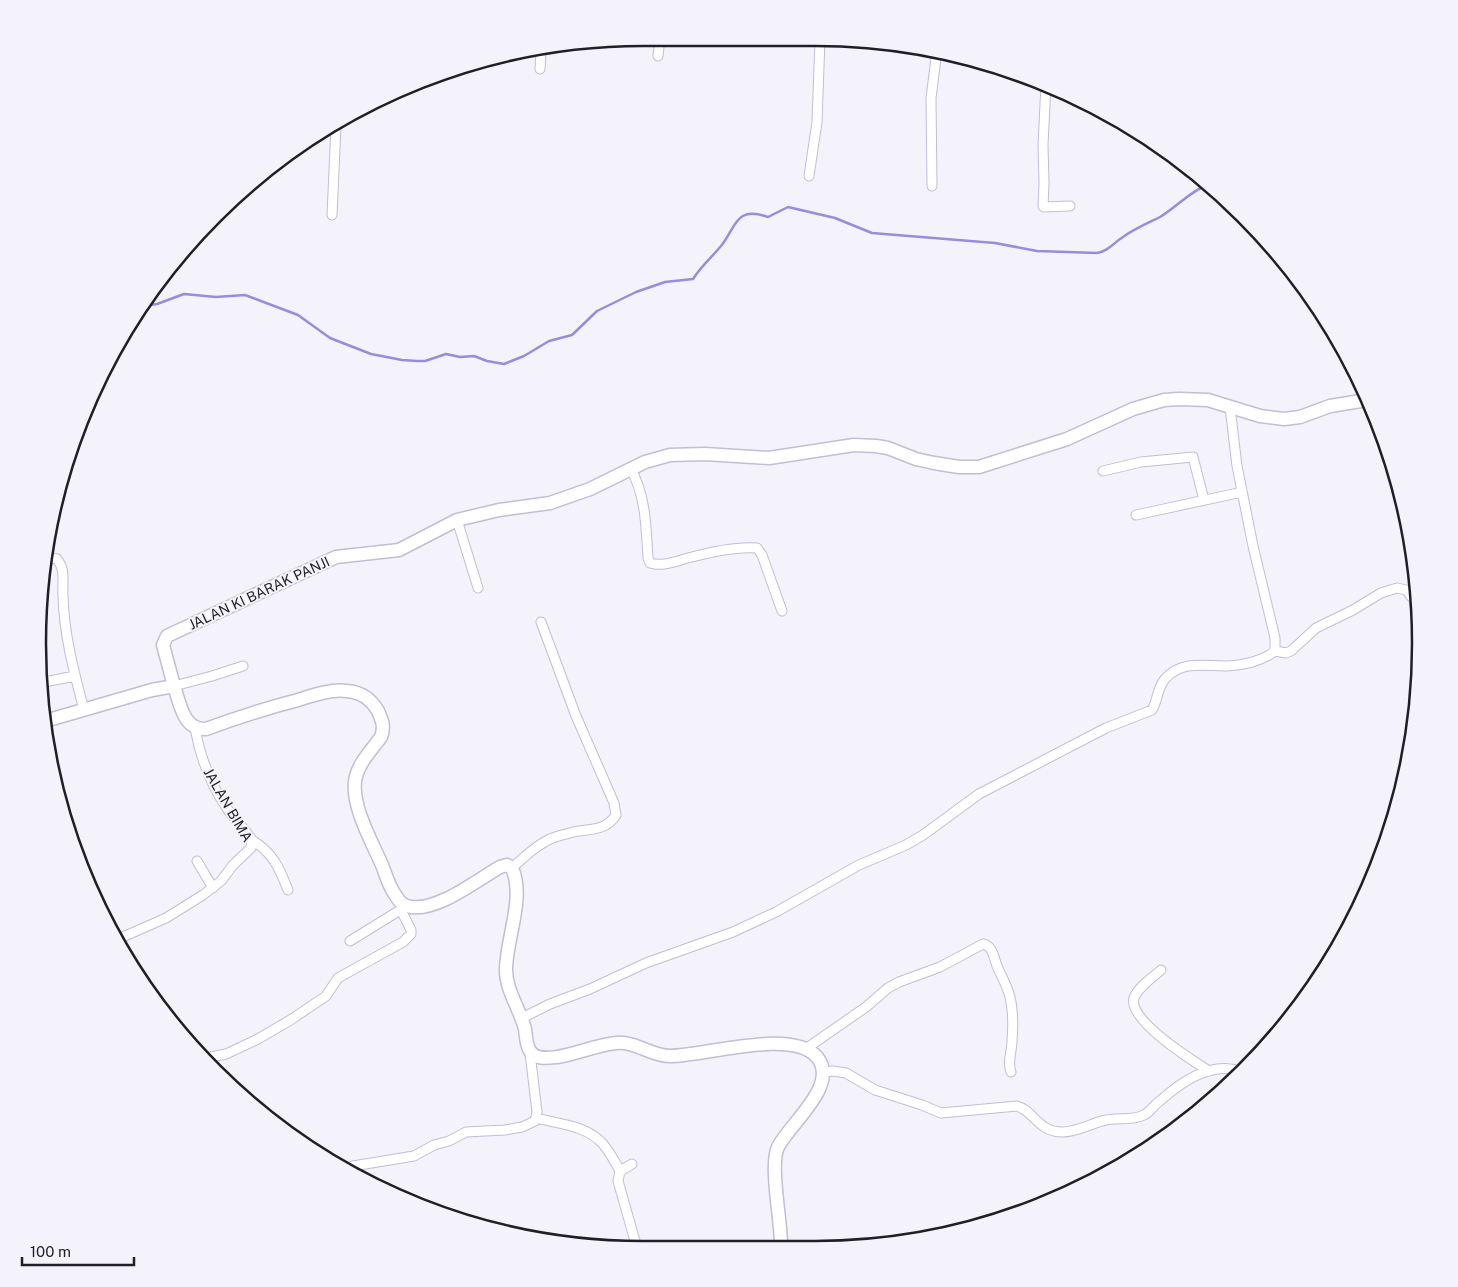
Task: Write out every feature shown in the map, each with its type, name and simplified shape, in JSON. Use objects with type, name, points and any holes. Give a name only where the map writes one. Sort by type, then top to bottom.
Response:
[{"type":"street","points":[[658,56],[659,46]]},
{"type":"street","points":[[809,176],[817,122],[820,46]]},
{"type":"street","points":[[540,69],[541,56]]},
{"type":"street","points":[[932,186],[931,98],[936,59]]},
{"type":"street","points":[[1045,93],[1042,145],[1044,173],[1043,206],[1070,206]]},
{"type":"street","points":[[332,215],[336,132]]},
{"type":"street","name":"JALAN KI BARAK PANJI","points":[[195,728],[185,719],[174,686],[163,645],[167,636],[336,557],[399,550],[457,520],[499,510],[550,503],[590,489],[651,460],[670,455],[698,454],[769,458],[854,445],[888,448],[916,459],[934,463],[959,467],[979,467],[1067,439],[1133,409],[1150,404],[1179,399],[1208,400],[1260,416],[1284,420],[1300,417],[1330,406],[1360,401]]},
{"type":"street","points":[[1230,407],[1237,466],[1253,546],[1276,638],[1275,651]]},
{"type":"street","points":[[1103,471],[1140,462],[1193,457],[1204,500]]},
{"type":"street","points":[[630,469],[640,486],[650,563],[655,565],[668,564],[712,552],[758,548],[782,611]]},
{"type":"street","points":[[1136,515],[1242,492]]},
{"type":"street","points":[[457,520],[478,588]]},
{"type":"street","points":[[52,558],[57,559],[64,571],[63,594],[66,631],[84,710]]},
{"type":"street","points":[[522,1018],[646,963],[733,932],[776,912],[859,865],[906,845],[923,835],[979,794],[1106,728],[1152,710],[1156,703],[1159,687],[1164,679],[1174,671],[1192,665],[1226,666],[1245,664],[1275,651],[1286,654],[1316,628],[1353,610],[1381,593],[1397,588],[1406,590],[1409,594]]},
{"type":"street","points":[[512,868],[529,852],[549,840],[573,832],[599,828],[611,821],[616,815],[614,803],[576,716],[542,622]]},
{"type":"street","points":[[51,719],[243,666]]},
{"type":"street","points":[[48,681],[75,676]]},
{"type":"street","points":[[195,728],[206,729],[263,709],[334,690],[353,692],[363,695],[372,701],[381,719],[383,731],[381,737],[358,768],[355,792],[364,821],[411,930],[411,934],[403,942],[338,978],[326,996],[284,1024],[226,1054],[212,1057]]},
{"type":"street","name":"JALAN BIMA","points":[[123,937],[166,918],[213,888],[251,848],[252,840],[226,808],[217,791],[200,752],[195,728]]},
{"type":"street","points":[[252,840],[272,856],[281,871],[288,890]]},
{"type":"street","points":[[197,861],[213,888]]},
{"type":"street","points":[[350,941],[403,908],[420,907],[456,895],[500,867],[507,865],[512,868],[516,882],[514,919],[507,956],[506,973],[522,1018],[530,1053],[536,1118],[535,1121],[522,1127],[466,1132],[450,1141],[434,1145],[414,1156],[354,1166]]},
{"type":"street","points":[[807,1048],[894,985],[940,967],[984,944],[989,946],[1010,995],[1013,1032],[1009,1065],[1011,1072]]},
{"type":"street","points":[[1161,970],[1136,994],[1134,1000],[1135,1008],[1160,1037],[1180,1053],[1209,1071]]},
{"type":"street","points":[[530,1053],[543,1058],[618,1043],[631,1044],[665,1056],[701,1053],[753,1044],[789,1045],[807,1048],[818,1058],[824,1072],[818,1093],[786,1135],[776,1153],[775,1169],[780,1241]]},
{"type":"street","points":[[824,1072],[846,1073],[875,1090],[941,1113],[1010,1106],[1022,1107],[1041,1125],[1062,1132],[1083,1128],[1106,1120],[1133,1118],[1144,1115],[1175,1087],[1186,1080],[1209,1071],[1233,1070]]},
{"type":"street","points":[[536,1118],[581,1129],[602,1143],[620,1171],[618,1181],[635,1241]]},
{"type":"street","points":[[620,1171],[632,1164]]},
{"type":"waterway","points":[[152,305],[184,294],[216,297],[245,295],[298,315],[330,338],[371,354],[417,361],[425,361],[446,354],[460,357],[474,356],[504,364],[524,356],[549,341],[572,335],[597,311],[636,292],[665,282],[693,279],[721,246],[738,220],[749,214],[768,217],[788,207],[835,218],[872,233],[995,243],[1037,251],[1097,253],[1105,251],[1132,231],[1160,217],[1200,188]]}]
